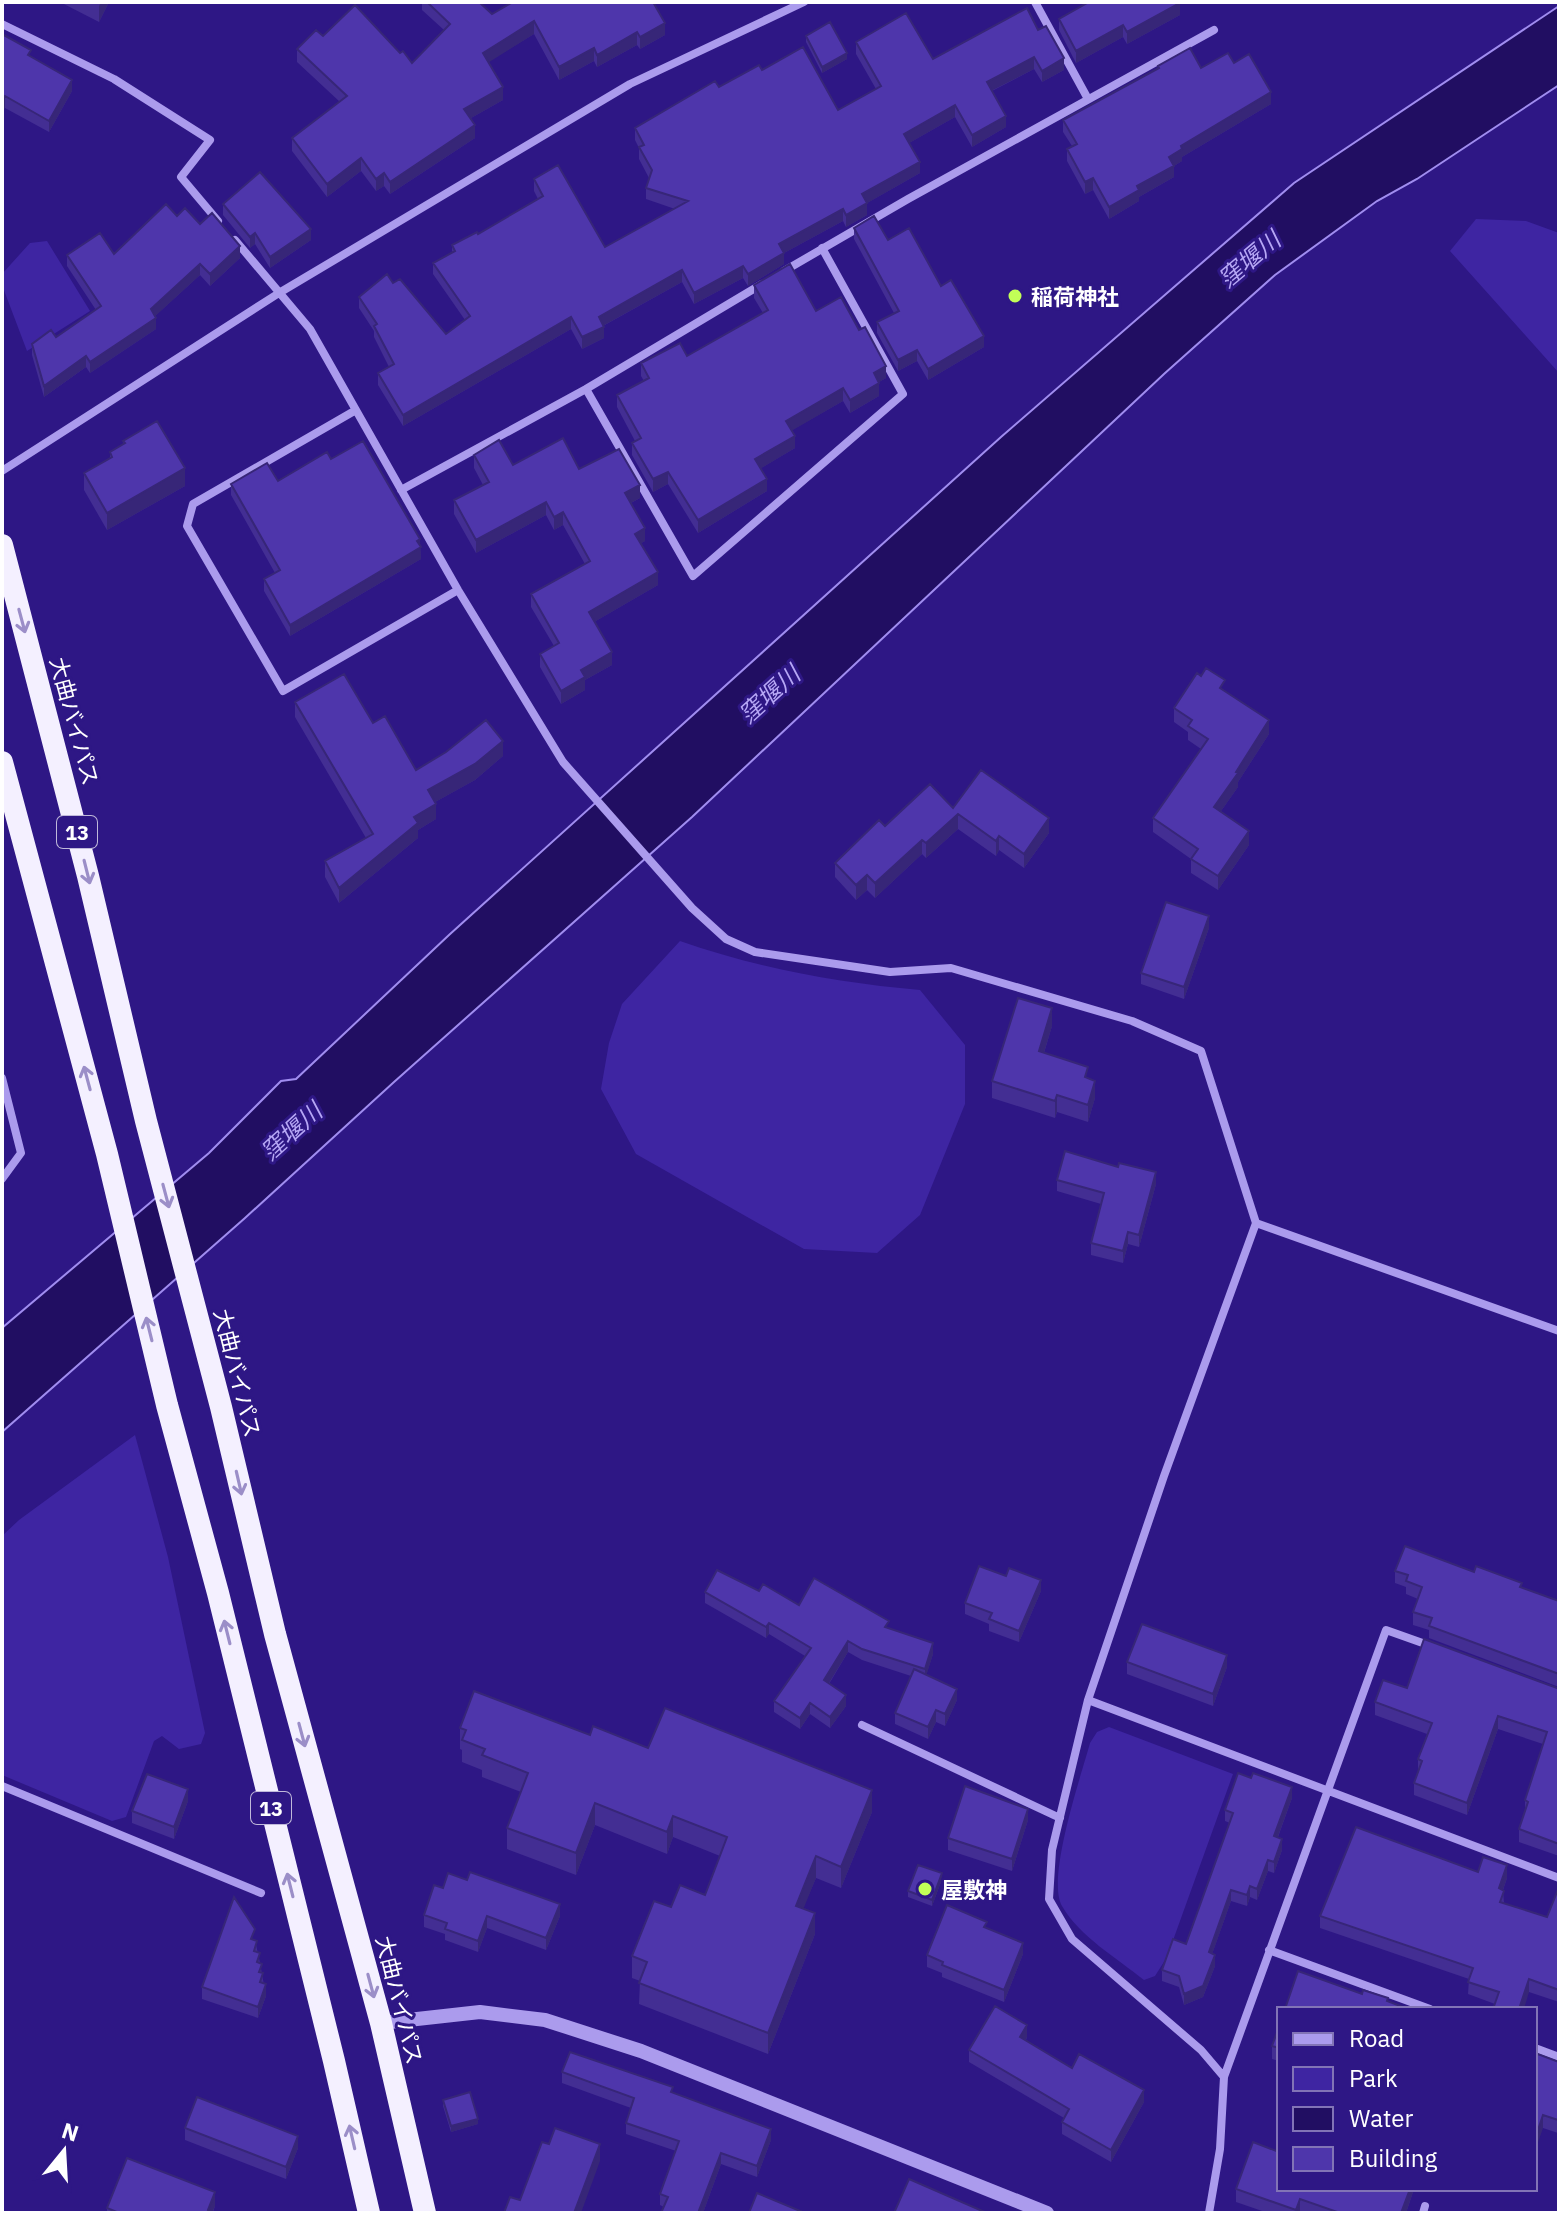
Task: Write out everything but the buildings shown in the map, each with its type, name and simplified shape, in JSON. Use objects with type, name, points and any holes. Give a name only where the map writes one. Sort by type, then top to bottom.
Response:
[{"type":"highway","name":"大曲バイパス","points":[[2,545],[85,861],[146,1121],[221,1407],[275,1634],[381,2023],[425,2213]]},
{"type":"highway","name":"13","points":[[2,762],[107,1154],[369,2213]]},
{"type":"street","points":[[2,471],[279,293],[630,84],[804,2]]},
{"type":"street","points":[[1035,2],[1088,99]]},
{"type":"street","points":[[2,24],[114,79],[210,140],[181,177],[220,223]]},
{"type":"street","points":[[401,490],[586,389],[822,248],[1214,30]]},
{"type":"street","points":[[230,235],[310,329],[458,590],[563,762],[692,908],[726,939],[755,952],[890,972],[951,968],[1132,1021],[1201,1051],[1256,1223],[1164,1476],[1088,1700],[1052,1850],[1049,1899],[1072,1939],[1201,2050],[1224,2077]]},
{"type":"street","points":[[586,389],[693,576],[903,394],[822,248]]},
{"type":"street","points":[[356,410],[193,504],[187,526],[283,691],[458,590]]},
{"type":"street","points":[[2,1078],[21,1153],[2,1179]]},
{"type":"street","points":[[1256,1223],[1559,1331]]},
{"type":"street","points":[[1209,2213],[1220,2149],[1224,2077],[1386,1630],[1444,1651]]},
{"type":"street","points":[[1088,1700],[1559,1878]]},
{"type":"street","points":[[862,1725],[1060,1818]]},
{"type":"street","points":[[2,1786],[261,1893]]},
{"type":"street","points":[[1269,1950],[1425,2007]]},
{"type":"street","points":[[381,2023],[480,2012],[545,2020],[656,2057],[1047,2213]]},
{"type":"street","points":[[1537,2049],[1559,2057]]},
{"type":"green space","points":[[1476,219],[1526,221],[1559,233],[1559,373],[1450,251]]},
{"type":"green space","points":[[47,241],[90,311],[27,351],[2,285],[2,274],[30,243]]},
{"type":"green space","points":[[680,941],[798,973],[920,990],[965,1045],[965,1104],[920,1215],[877,1253],[804,1249],[636,1154],[601,1089],[609,1043],[622,1004]]},
{"type":"green space","points":[[135,1435],[168,1557],[205,1733],[201,1744],[179,1749],[162,1736],[154,1741],[126,1817],[112,1821],[2,1775],[2,1536],[19,1520]]},
{"type":"green space","points":[[1109,1727],[1233,1774],[1167,1957],[1155,1976],[1144,1980],[1079,1928],[1062,1906],[1058,1893],[1061,1851],[1090,1743],[1097,1732]]},
{"type":"water","name":"窪堰川","points":[[1559,6],[1559,85],[1417,179],[1377,201],[1275,275],[1164,374],[692,817],[2,1432],[2,1328],[209,1153],[281,1081],[296,1079],[449,935],[1001,437],[1294,183]]},
{"type":"place","name":"稲荷神社","points":[[1015,296]]},
{"type":"place","name":"屋敷神","points":[[925,1889]]}]
